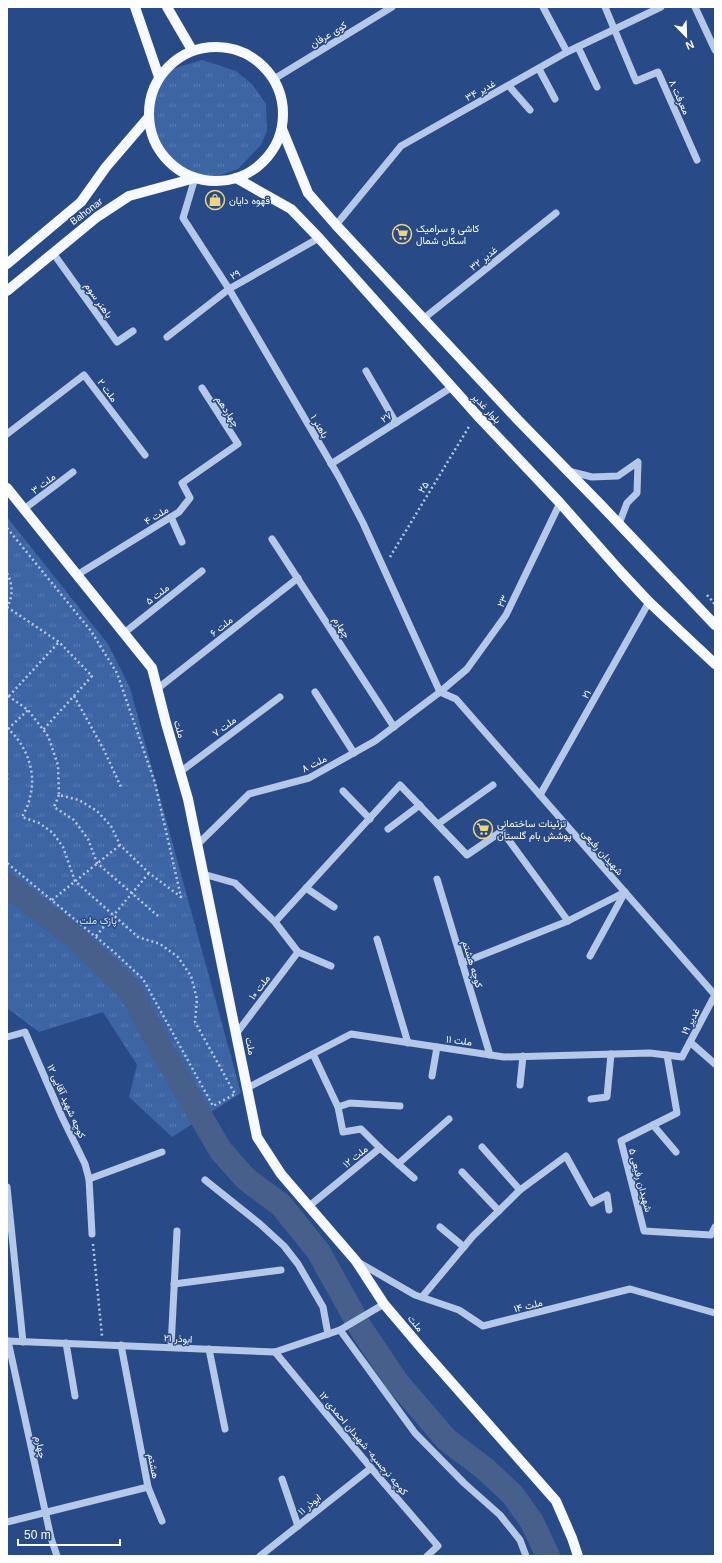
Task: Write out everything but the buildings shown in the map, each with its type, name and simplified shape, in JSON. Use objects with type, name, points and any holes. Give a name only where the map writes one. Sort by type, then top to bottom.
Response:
[{"type":"main road","points":[[135,7],[159,76]]},
{"type":"main road","points":[[168,7],[192,50]]},
{"type":"main road","points":[[210,46],[229,47],[247,53],[262,64],[274,78],[281,94],[284,111],[282,129],[276,145],[266,159],[252,171],[236,178],[215,181],[195,178],[177,169],[162,155],[152,138],[148,118],[149,104],[159,76],[173,61],[192,50],[210,46]]},
{"type":"main road","name":"Bahonar","points":[[7,264],[81,202],[106,167],[148,118]]},
{"type":"main road","name":"بلوار غدیر","points":[[282,129],[308,193],[336,226],[715,625]]},
{"type":"main road","name":"Bahonar","points":[[7,291],[96,217],[129,196],[195,178]]},
{"type":"main road","name":"بلوار غدیر","points":[[236,178],[291,209],[319,238],[476,414],[649,602],[715,664]]},
{"type":"main road","name":"ملت","points":[[7,488],[152,668],[188,800],[257,1137],[281,1174],[356,1261],[384,1304],[556,1501],[578,1556]]},
{"type":"street","name":"کوی عرفان","points":[[274,78],[392,7]]},
{"type":"street","points":[[543,7],[567,52]]},
{"type":"street","name":"معرفت ۸","points":[[605,7],[636,81],[658,72],[697,160]]},
{"type":"street","name":"۳۴ غدیر","points":[[336,226],[400,146],[567,52],[661,7]]},
{"type":"street","points":[[695,7],[715,50]]},
{"type":"street","points":[[578,47],[597,87]]},
{"type":"street","points":[[539,69],[555,99]]},
{"type":"street","points":[[509,86],[530,110]]},
{"type":"street","name":"باهنر ۱","points":[[195,178],[183,218],[229,289],[363,523],[440,692]]},
{"type":"street","name":"۳۲ غدیر","points":[[423,319],[556,213]]},
{"type":"street","name":"۲۹","points":[[167,337],[229,289],[319,238]]},
{"type":"street","name":"باهنر سوم","points":[[53,253],[117,342],[133,331]]},
{"type":"street","points":[[366,371],[396,423]]},
{"type":"street","name":"۲ ملت","points":[[7,434],[84,375],[145,456]]},
{"type":"street","name":"۲۷","points":[[330,464],[452,387]]},
{"type":"street","name":"چهاردهم","points":[[202,388],[238,444]]},
{"type":"street","name":"۴ ملت","points":[[77,575],[179,512],[190,498],[182,484],[238,444]]},
{"type":"street","points":[[567,470],[592,477],[618,476],[638,462],[637,493],[627,503],[619,524]]},
{"type":"street","name":"۳ ملت","points":[[24,509],[73,472]]},
{"type":"street","name":"۲۳","points":[[440,692],[467,668],[506,615],[560,504]]},
{"type":"street","points":[[171,517],[182,542]]},
{"type":"street","name":"چهارم","points":[[272,539],[394,727]]},
{"type":"street","name":"۵ ملت","points":[[124,633],[202,571]]},
{"type":"street","name":"۶ ملت","points":[[157,689],[298,578]]},
{"type":"street","name":"۲۱","points":[[540,795],[649,602]]},
{"type":"street","points":[[315,692],[354,753]]},
{"type":"street","name":"۸ ملت","points":[[197,845],[249,794],[309,778],[375,741],[440,692]]},
{"type":"street","name":"شهیدان رفیعی","points":[[440,692],[456,699],[715,995]]},
{"type":"street","name":"۷ ملت","points":[[180,772],[280,697]]},
{"type":"street","points":[[275,922],[400,785],[467,855],[502,831],[568,921]]},
{"type":"street","points":[[438,824],[493,786]]},
{"type":"street","points":[[343,791],[370,818]]},
{"type":"street","points":[[388,829],[420,806]]},
{"type":"street","points":[[203,874],[235,883],[275,922],[298,952],[331,966]]},
{"type":"street","name":"کوچه هشتم","points":[[437,879],[490,1054]]},
{"type":"street","points":[[306,888],[334,908]]},
{"type":"street","points":[[462,963],[568,921],[625,892]]},
{"type":"street","points":[[590,956],[625,892]]},
{"type":"street","points":[[377,939],[408,1043]]},
{"type":"street","name":"ملت ۱۰","points":[[236,1034],[298,952]]},
{"type":"street","name":"۱۹ غدیر","points":[[682,1056],[715,995]]},
{"type":"street","name":"کوچه شهید آقایی ۱۲","points":[[7,1037],[25,1032],[62,1117],[85,1164],[89,1179],[92,1234]]},
{"type":"street","name":"۱۱ ملت","points":[[247,1088],[351,1034],[504,1057],[650,1053],[682,1056]]},
{"type":"street","points":[[690,1042],[715,1064]]},
{"type":"street","points":[[432,1076],[437,1047]]},
{"type":"street","points":[[313,1054],[338,1107],[343,1132],[361,1129],[380,1148]]},
{"type":"street","points":[[591,1099],[607,1097],[611,1054]]},
{"type":"street","name":"۵ شهیدان رفیعی","points":[[667,1055],[677,1113],[621,1141],[644,1231],[711,1235],[715,1227]]},
{"type":"street","points":[[520,1086],[523,1056]]},
{"type":"street","points":[[338,1107],[350,1103],[400,1106]]},
{"type":"street","points":[[398,1164],[449,1119]]},
{"type":"street","points":[[653,1125],[676,1152]]},
{"type":"street","points":[[482,1147],[520,1190]]},
{"type":"street","name":"۱۲ ملت","points":[[308,1207],[380,1148],[414,1178]]},
{"type":"street","points":[[89,1179],[162,1152]]},
{"type":"street","points":[[422,1297],[464,1247],[520,1190],[566,1156],[592,1203],[607,1194],[609,1210]]},
{"type":"street","points":[[462,1172],[499,1211]]},
{"type":"street","points":[[205,1180],[260,1224],[284,1246],[298,1264],[324,1307],[328,1334]]},
{"type":"street","points":[[7,1187],[23,1342]]},
{"type":"street","points":[[440,1227],[464,1247]]},
{"type":"street","points":[[171,1347],[177,1231]]},
{"type":"street","name":"۱۴ ملت","points":[[356,1261],[415,1295],[459,1310],[483,1326],[630,1289],[715,1313]]},
{"type":"street","points":[[174,1284],[281,1270]]},
{"type":"street","name":"۲۱ ابوذر","points":[[8,1341],[275,1352],[342,1329],[384,1304]]},
{"type":"street","points":[[342,1329],[415,1432],[464,1483],[500,1515],[520,1540],[526,1556]]},
{"type":"street","name":"چهارم","points":[[8,1341],[50,1538],[57,1556]]},
{"type":"street","points":[[66,1344],[75,1396]]},
{"type":"street","name":"هشتم","points":[[7,1522],[148,1487],[121,1346]]},
{"type":"street","points":[[209,1349],[225,1429]]},
{"type":"street","name":"کوچه نرجسیه- شهیدان احمدی ۱۲","points":[[275,1352],[438,1546],[427,1556]]},
{"type":"street","name":"ابوذر ۱۱","points":[[260,1556],[371,1468]]},
{"type":"street","points":[[282,1479],[298,1526]]},
{"type":"street","points":[[148,1487],[162,1521]]},
{"type":"path","name":"۲۵","points":[[383,568],[476,414]]},
{"type":"path","points":[[7,528],[91,631],[117,673],[155,783],[181,897],[149,873],[120,845],[111,826],[97,810],[79,800],[59,795]]},
{"type":"path","points":[[7,573],[12,590],[11,600],[7,608],[59,642],[92,676],[43,730]]},
{"type":"path","points":[[707,595],[714,603],[709,609]]},
{"type":"path","points":[[59,642],[8,696],[28,710],[48,736],[58,765],[59,795],[54,807],[74,820],[88,839],[97,863],[158,916]]},
{"type":"path","points":[[74,696],[104,748],[122,789]]},
{"type":"path","points":[[7,863],[96,936],[143,979],[213,1106],[235,1094],[195,1022],[197,998],[192,976],[178,957],[160,944],[138,937],[75,881],[63,847],[53,833],[38,823],[22,817],[30,797],[32,775],[27,754],[16,735],[7,729],[28,710]]},
{"type":"path","points":[[7,773],[7,782]]},
{"type":"path","points":[[52,900],[120,845]]},
{"type":"path","points":[[96,936],[149,873]]},
{"type":"path","points":[[92,1234],[103,1345]]},
{"type":"green space","points":[[202,60],[236,71],[252,84],[266,104],[267,131],[261,145],[238,169],[212,178],[191,176],[168,161],[150,128],[153,89],[165,71]]},
{"type":"green space","name":"پارک ملت","points":[[7,517],[108,644],[130,688],[241,1093],[172,1137],[129,1097],[137,1065],[103,1012],[39,1032],[7,1008]]},
{"type":"waterway","points":[[7,885],[75,937],[130,990],[160,1047],[221,1151],[246,1179],[281,1205],[318,1251],[362,1330],[397,1382],[447,1440],[484,1468],[513,1495],[532,1522],[548,1556]]},
{"type":"place","name":"قهوه دایان","points":[[215,200]]},
{"type":"place","name":"کاشی و سرامیک اسکان شمال","points":[[402,234]]},
{"type":"place","name":"تزئینات ساختمانی پوشش بام گلستان","points":[[483,829]]}]
